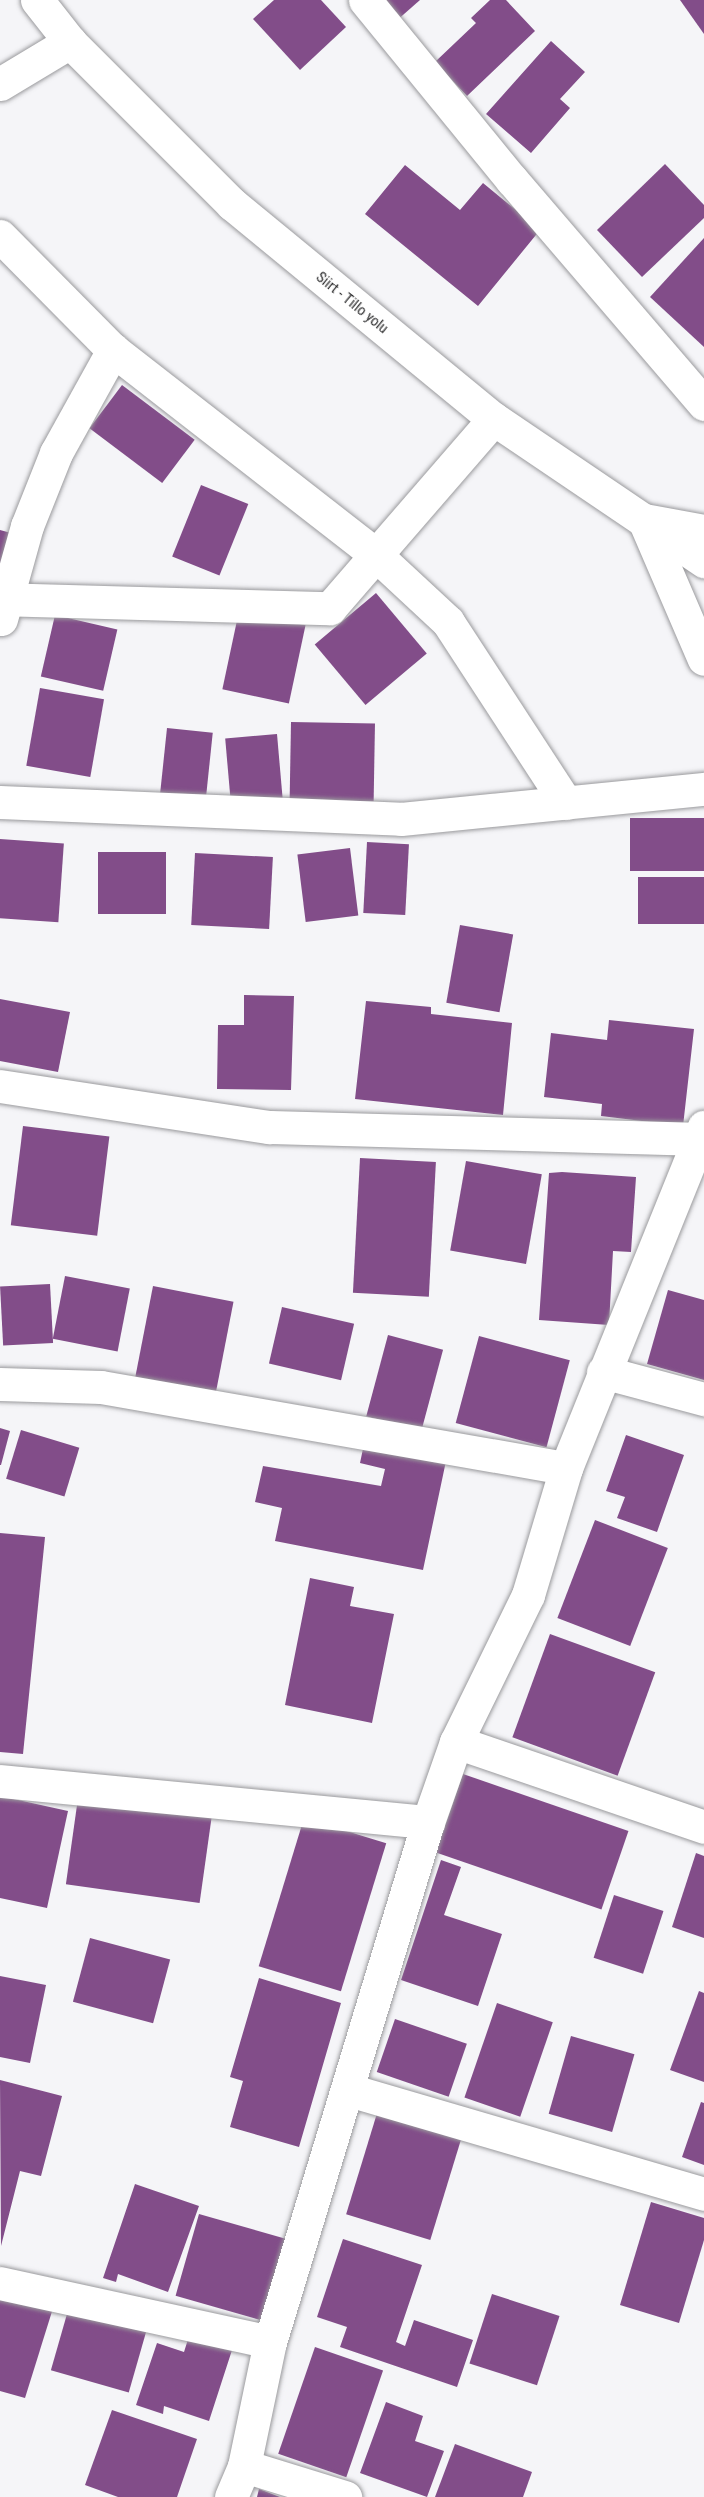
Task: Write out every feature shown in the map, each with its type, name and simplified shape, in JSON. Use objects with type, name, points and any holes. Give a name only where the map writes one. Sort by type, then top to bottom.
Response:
[{"type":"street","name":"Siirt - Tillo yolu","points":[[37,0],[70,42],[232,204],[494,419],[704,561]]},
{"type":"street","points":[[365,0],[512,180],[704,404]]},
{"type":"street","points":[[0,84],[70,42]]},
{"type":"street","points":[[0,236],[112,350],[376,555],[448,622],[566,803]]},
{"type":"street","points":[[112,350],[56,453],[27,526],[2,606],[330,608],[494,419]]},
{"type":"street","points":[[644,520],[704,531]]},
{"type":"street","points":[[644,520],[704,659]]},
{"type":"street","points":[[0,802],[401,819],[704,789]]},
{"type":"street","points":[[0,1086],[269,1127],[703,1135],[603,1372],[566,1468],[528,1595],[456,1742],[428,1822],[349,2090],[270,2342],[244,2466],[231,2497]]},
{"type":"street","points":[[603,1372],[704,1399]]},
{"type":"street","points":[[0,1384],[101,1387],[566,1468]]},
{"type":"street","points":[[456,1742],[704,1827]]},
{"type":"street","points":[[0,1781],[428,1822]]},
{"type":"street","points":[[349,2090],[704,2194]]},
{"type":"street","points":[[0,2283],[270,2342]]},
{"type":"street","points":[[244,2466],[345,2497]]},
{"type":"building","points":[[274,0],[321,0],[346,27],[300,70],[253,19]]},
{"type":"building","points":[[375,0],[420,0],[395,22]]},
{"type":"building","points":[[490,0],[506,0],[535,31],[467,96],[435,62],[476,23],[471,18]]},
{"type":"building","points":[[680,0],[704,0],[704,34]]},
{"type":"building","points":[[551,41],[585,72],[560,99],[570,108],[531,153],[486,114]]},
{"type":"building","points":[[665,164],[704,205],[704,218],[642,277],[597,230]]},
{"type":"building","points":[[405,165],[460,210],[483,183],[540,230],[478,306],[365,214]]},
{"type":"building","points":[[704,238],[704,347],[650,297]]},
{"type":"building","points":[[122,385],[195,440],[162,483],[90,428]]},
{"type":"building","points":[[201,485],[248,504],[219,575],[172,556]]},
{"type":"building","points":[[0,530],[11,533],[0,568]]},
{"type":"building","points":[[376,593],[427,654],[365,705],[315,644]]},
{"type":"building","points":[[239,611],[306,625],[289,703],[222,689]]},
{"type":"building","points":[[55,615],[117,629],[103,691],[41,676]]},
{"type":"building","points":[[40,688],[104,699],[90,777],[26,766]]},
{"type":"building","points":[[291,722],[375,723],[374,801],[290,800]]},
{"type":"building","points":[[167,728],[213,733],[205,802],[160,798]]},
{"type":"building","points":[[277,734],[283,801],[231,805],[225,739]]},
{"type":"building","points":[[630,818],[704,818],[704,871],[630,871]]},
{"type":"building","points":[[0,839],[64,843],[58,922],[0,918]]},
{"type":"building","points":[[367,842],[409,844],[405,915],[363,913]]},
{"type":"building","points":[[350,848],[358,915],[306,922],[297,854]]},
{"type":"building","points":[[98,852],[166,852],[166,914],[98,914]]},
{"type":"building","points":[[195,853],[273,857],[269,929],[191,925]]},
{"type":"building","points":[[638,877],[704,877],[704,924],[638,924]]},
{"type":"building","points":[[460,925],[513,934],[499,1012],[446,1003]]},
{"type":"building","points":[[244,995],[294,996],[291,1090],[217,1089],[218,1025],[244,1025]]},
{"type":"building","points":[[0,999],[70,1012],[58,1072],[0,1061]]},
{"type":"building","points":[[366,1001],[431,1007],[431,1014],[512,1023],[503,1115],[355,1099]]},
{"type":"building","points":[[609,1020],[694,1029],[683,1126],[601,1116],[602,1104],[544,1097],[551,1033],[607,1040]]},
{"type":"building","points":[[23,1126],[109,1137],[97,1236],[11,1225]]},
{"type":"building","points":[[360,1158],[436,1162],[429,1297],[353,1293]]},
{"type":"building","points":[[466,1161],[542,1174],[526,1264],[450,1251]]},
{"type":"building","points":[[549,1173],[636,1177],[631,1252],[613,1251],[609,1325],[539,1320]]},
{"type":"building","points":[[65,1276],[130,1289],[118,1351],[53,1339]]},
{"type":"building","points":[[50,1284],[53,1343],[3,1346],[0,1287]]},
{"type":"building","points":[[153,1286],[233,1302],[215,1395],[135,1379]]},
{"type":"building","points":[[668,1290],[704,1300],[704,1380],[647,1364]]},
{"type":"building","points":[[282,1307],[354,1324],[341,1380],[269,1364]]},
{"type":"building","points":[[388,1335],[443,1350],[421,1431],[366,1416]]},
{"type":"building","points":[[479,1336],[570,1360],[547,1447],[456,1423]]},
{"type":"building","points":[[0,1428],[10,1431],[1,1465],[0,1465]]},
{"type":"building","points":[[21,1430],[79,1448],[64,1497],[6,1479]]},
{"type":"building","points":[[626,1435],[684,1455],[657,1532],[617,1518],[625,1497],[606,1491]]},
{"type":"building","points":[[364,1444],[446,1461],[423,1570],[275,1541],[282,1508],[255,1502],[263,1466],[381,1486],[385,1469],[360,1463]]},
{"type":"building","points":[[595,1520],[668,1548],[630,1646],[557,1618]]},
{"type":"building","points":[[0,1533],[45,1537],[23,1754],[0,1752]]},
{"type":"building","points":[[310,1578],[354,1587],[350,1606],[394,1614],[372,1723],[285,1705]]},
{"type":"building","points":[[550,1634],[655,1672],[618,1776],[512,1737]]},
{"type":"building","points":[[463,1774],[628,1831],[601,1909],[436,1852]]},
{"type":"building","points":[[0,1796],[68,1811],[47,1908],[0,1898]]},
{"type":"building","points":[[78,1798],[212,1817],[200,1903],[66,1884]]},
{"type":"building","points":[[304,1818],[386,1843],[341,1991],[259,1966]]},
{"type":"building","points":[[696,1853],[704,1856],[704,1938],[672,1927]]},
{"type":"building","points":[[441,1860],[461,1867],[444,1915],[502,1934],[478,2006],[401,1980]]},
{"type":"building","points":[[614,1895],[663,1911],[643,1974],[594,1958]]},
{"type":"building","points":[[90,1938],[170,1959],[153,2023],[73,2002]]},
{"type":"building","points":[[0,1976],[46,1985],[30,2063],[0,2057]]},
{"type":"building","points":[[259,1978],[341,2003],[299,2147],[230,2127],[243,2081],[230,2077]]},
{"type":"building","points":[[699,1991],[704,1993],[704,2082],[670,2070]]},
{"type":"building","points":[[497,2003],[553,2022],[520,2117],[464,2098]]},
{"type":"building","points":[[395,2019],[467,2044],[449,2097],[377,2072]]},
{"type":"building","points":[[571,2036],[634,2054],[612,2132],[549,2114]]},
{"type":"building","points":[[0,2080],[62,2096],[41,2176],[20,2171],[1,2246]]},
{"type":"building","points":[[701,2102],[704,2103],[704,2165],[682,2157]]},
{"type":"building","points":[[378,2110],[462,2136],[430,2240],[346,2214]]},
{"type":"building","points":[[135,2184],[199,2206],[168,2292],[118,2274],[116,2282],[103,2278]]},
{"type":"building","points":[[651,2202],[704,2218],[704,2240],[679,2323],[620,2305]]},
{"type":"building","points":[[199,2214],[286,2239],[262,2321],[176,2296]]},
{"type":"building","points":[[343,2239],[422,2265],[396,2342],[405,2346],[414,2320],[473,2340],[457,2387],[340,2347],[347,2327],[317,2317]]},
{"type":"building","points":[[0,2288],[54,2305],[25,2398],[0,2391]]},
{"type":"building","points":[[492,2294],[560,2316],[537,2385],[469,2363]]},
{"type":"building","points":[[71,2300],[149,2322],[129,2392],[51,2370]]},
{"type":"building","points":[[190,2333],[233,2347],[209,2421],[164,2406],[163,2414],[136,2405],[157,2343],[184,2352]]},
{"type":"building","points":[[315,2347],[383,2370],[346,2477],[278,2454]]},
{"type":"building","points":[[386,2402],[423,2416],[415,2441],[444,2451],[427,2497],[360,2473]]},
{"type":"building","points":[[112,2410],[197,2439],[177,2497],[118,2497],[85,2485]]},
{"type":"building","points":[[455,2444],[532,2472],[523,2497],[435,2497]]},
{"type":"building","points":[[259,2489],[280,2497],[257,2497]]}]
